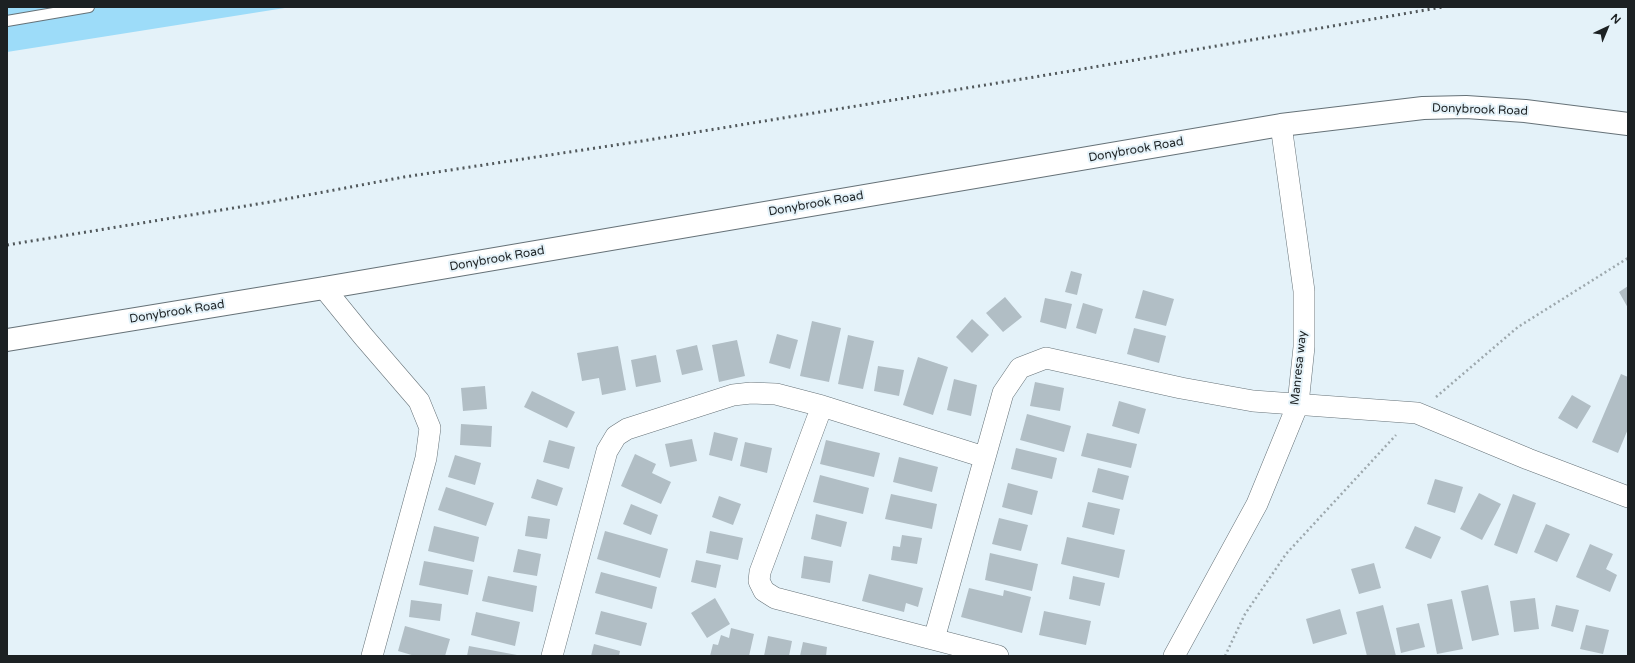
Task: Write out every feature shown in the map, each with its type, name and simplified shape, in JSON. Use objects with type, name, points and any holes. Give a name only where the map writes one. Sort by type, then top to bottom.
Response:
[{"type":"street","name":"Donybrook Road","points":[[7,340],[324,288],[1281,125],[1409,109],[1466,107],[1628,124]]},
{"type":"street","name":"Manresa way","points":[[1174,656],[1257,504],[1298,404],[1304,347],[1304,291],[1281,125]]},
{"type":"street","points":[[324,288],[419,401],[430,428],[426,458],[372,656]]},
{"type":"street","points":[[934,639],[1003,393],[1020,368],[1046,358],[1181,388],[1253,401],[1417,413],[1528,459],[1628,497]]},
{"type":"street","points":[[552,656],[607,451],[616,436],[627,428],[733,395],[751,393],[776,394],[822,406],[984,457]]},
{"type":"street","points":[[822,406],[760,572],[759,581],[764,591],[775,598],[998,656]]},
{"type":"lane","points":[[7,21],[89,7]]},
{"type":"path","points":[[1225,656],[1245,614],[1286,554],[1417,413],[1518,328],[1628,258]]},
{"type":"shaded area","points":[[7,7],[291,7],[7,52]]},
{"type":"building","points":[[1071,271],[1082,274],[1077,295],[1065,292]]},
{"type":"building","points":[[1628,286],[1628,308],[1619,292]]},
{"type":"building","points":[[1143,290],[1174,299],[1166,326],[1135,318]]},
{"type":"building","points":[[1005,297],[1022,317],[1003,332],[986,313]]},
{"type":"building","points":[[1045,298],[1072,304],[1066,329],[1040,322]]},
{"type":"building","points":[[1083,303],[1103,309],[1096,334],[1076,328]]},
{"type":"building","points":[[972,319],[989,335],[972,353],[956,337]]},
{"type":"building","points":[[812,321],[841,328],[829,382],[800,376]]},
{"type":"building","points":[[1134,328],[1166,336],[1159,363],[1127,354]]},
{"type":"building","points":[[777,334],[798,340],[790,369],[769,363]]},
{"type":"building","points":[[848,335],[874,341],[863,389],[838,384]]},
{"type":"building","points":[[737,340],[745,376],[719,382],[712,345]]},
{"type":"building","points":[[697,345],[703,370],[682,375],[676,350]]},
{"type":"building","points":[[618,346],[626,390],[602,395],[599,378],[582,381],[577,353]]},
{"type":"building","points":[[656,355],[661,382],[636,387],[631,360]]},
{"type":"building","points":[[918,357],[948,367],[933,415],[903,405]]},
{"type":"building","points":[[878,366],[904,370],[899,396],[874,391]]},
{"type":"building","points":[[1621,374],[1628,377],[1628,429],[1618,453],[1592,442]]},
{"type":"building","points":[[954,379],[977,385],[971,416],[947,410]]},
{"type":"building","points":[[1035,382],[1064,388],[1060,411],[1030,406]]},
{"type":"building","points":[[485,386],[487,409],[463,411],[461,388]]},
{"type":"building","points":[[532,391],[575,412],[567,428],[524,407]]},
{"type":"building","points":[[1572,395],[1591,406],[1577,429],[1558,418]]},
{"type":"building","points":[[1119,401],[1146,409],[1139,434],[1112,426]]},
{"type":"building","points":[[1027,414],[1071,426],[1064,452],[1020,440]]},
{"type":"building","points":[[461,424],[492,426],[491,447],[460,445]]},
{"type":"building","points":[[714,432],[738,438],[732,461],[709,455]]},
{"type":"building","points":[[1087,433],[1137,444],[1131,468],[1081,456]]},
{"type":"building","points":[[692,439],[697,461],[670,467],[665,444]]},
{"type":"building","points":[[549,440],[575,447],[569,469],[543,462]]},
{"type":"building","points":[[826,440],[880,453],[874,477],[820,464]]},
{"type":"building","points":[[745,442],[772,448],[767,473],[740,466]]},
{"type":"building","points":[[1016,448],[1057,458],[1052,479],[1011,469]]},
{"type":"building","points":[[635,454],[656,464],[652,473],[671,482],[661,504],[621,486]]},
{"type":"building","points":[[455,455],[481,463],[475,485],[448,477]]},
{"type":"building","points":[[899,457],[938,467],[932,492],[893,482]]},
{"type":"building","points":[[1098,468],[1129,476],[1123,500],[1092,492]]},
{"type":"building","points":[[820,475],[869,488],[863,514],[813,502]]},
{"type":"building","points":[[537,479],[563,488],[557,506],[531,498]]},
{"type":"building","points":[[1435,479],[1463,487],[1455,513],[1427,504]]},
{"type":"building","points":[[1008,483],[1038,491],[1032,515],[1002,507]]},
{"type":"building","points":[[446,487],[494,503],[486,526],[438,510]]},
{"type":"building","points":[[1479,493],[1501,504],[1482,540],[1460,529]]},
{"type":"building","points":[[891,494],[937,504],[932,529],[885,519]]},
{"type":"building","points":[[1513,494],[1536,503],[1517,554],[1494,545]]},
{"type":"building","points":[[719,496],[741,504],[733,525],[712,517]]},
{"type":"building","points":[[1088,502],[1120,509],[1114,535],[1082,527]]},
{"type":"building","points":[[631,504],[658,515],[651,535],[623,524]]},
{"type":"building","points":[[816,514],[847,522],[841,547],[811,539]]},
{"type":"building","points":[[528,516],[550,519],[547,539],[525,536]]},
{"type":"building","points":[[999,518],[1028,525],[1021,551],[992,544]]},
{"type":"building","points":[[1546,524],[1570,534],[1557,562],[1534,552]]},
{"type":"building","points":[[434,526],[479,537],[474,562],[428,551]]},
{"type":"building","points":[[1415,526],[1441,537],[1431,559],[1405,548]]},
{"type":"building","points":[[605,531],[668,549],[660,578],[597,559]]},
{"type":"building","points":[[710,531],[743,538],[738,560],[706,553]]},
{"type":"building","points":[[902,535],[922,538],[917,564],[891,560],[893,546],[900,547]]},
{"type":"building","points":[[1067,537],[1125,550],[1119,578],[1061,564]]},
{"type":"building","points":[[1590,544],[1613,554],[1606,569],[1617,575],[1610,592],[1576,577]]},
{"type":"building","points":[[518,549],[541,554],[537,576],[513,572]]},
{"type":"building","points":[[990,553],[1038,564],[1032,591],[985,580]]},
{"type":"building","points":[[804,556],[833,561],[830,583],[801,578]]},
{"type":"building","points":[[696,560],[721,565],[716,588],[691,582]]},
{"type":"building","points":[[424,561],[473,570],[468,595],[419,585]]},
{"type":"building","points":[[1374,563],[1381,588],[1359,594],[1351,569]]},
{"type":"building","points":[[601,572],[657,587],[652,609],[595,593]]},
{"type":"building","points":[[869,574],[923,588],[918,607],[906,603],[904,612],[862,601]]},
{"type":"building","points":[[488,576],[537,586],[533,612],[482,601]]},
{"type":"building","points":[[1073,576],[1105,583],[1100,606],[1069,599]]},
{"type":"building","points":[[1488,585],[1499,635],[1472,641],[1461,591]]},
{"type":"building","points":[[969,588],[1003,596],[1004,590],[1031,597],[1022,633],[961,617]]},
{"type":"building","points":[[715,598],[730,624],[707,638],[691,613]]},
{"type":"building","points":[[1535,598],[1539,629],[1514,632],[1510,601]]},
{"type":"building","points":[[1452,599],[1463,649],[1437,654],[1427,604]]},
{"type":"building","points":[[411,600],[442,604],[440,621],[409,617]]},
{"type":"building","points":[[1383,605],[1396,656],[1367,656],[1356,612]]},
{"type":"building","points":[[1556,605],[1579,610],[1573,632],[1551,626]]},
{"type":"building","points":[[1340,609],[1347,634],[1313,644],[1306,619]]},
{"type":"building","points":[[601,611],[647,623],[641,646],[595,634]]},
{"type":"building","points":[[1044,611],[1091,621],[1086,645],[1039,635]]},
{"type":"building","points":[[476,612],[520,622],[515,646],[471,635]]},
{"type":"building","points":[[1419,623],[1425,647],[1401,653],[1396,628]]},
{"type":"building","points":[[1586,625],[1609,630],[1603,654],[1580,649]]},
{"type":"building","points":[[405,626],[450,639],[445,656],[415,656],[398,651]]},
{"type":"building","points":[[731,628],[754,634],[749,656],[710,656],[713,644],[718,645],[721,635],[729,638]]},
{"type":"building","points":[[768,636],[792,641],[789,656],[764,656]]},
{"type":"building","points":[[803,642],[827,647],[826,656],[800,656]]},
{"type":"building","points":[[594,644],[620,651],[619,656],[591,656]]},
{"type":"building","points":[[469,646],[517,655],[517,656],[467,656]]},
{"type":"railway","points":[[7,245],[270,202],[404,177],[642,141],[1071,71],[1443,7]]}]
